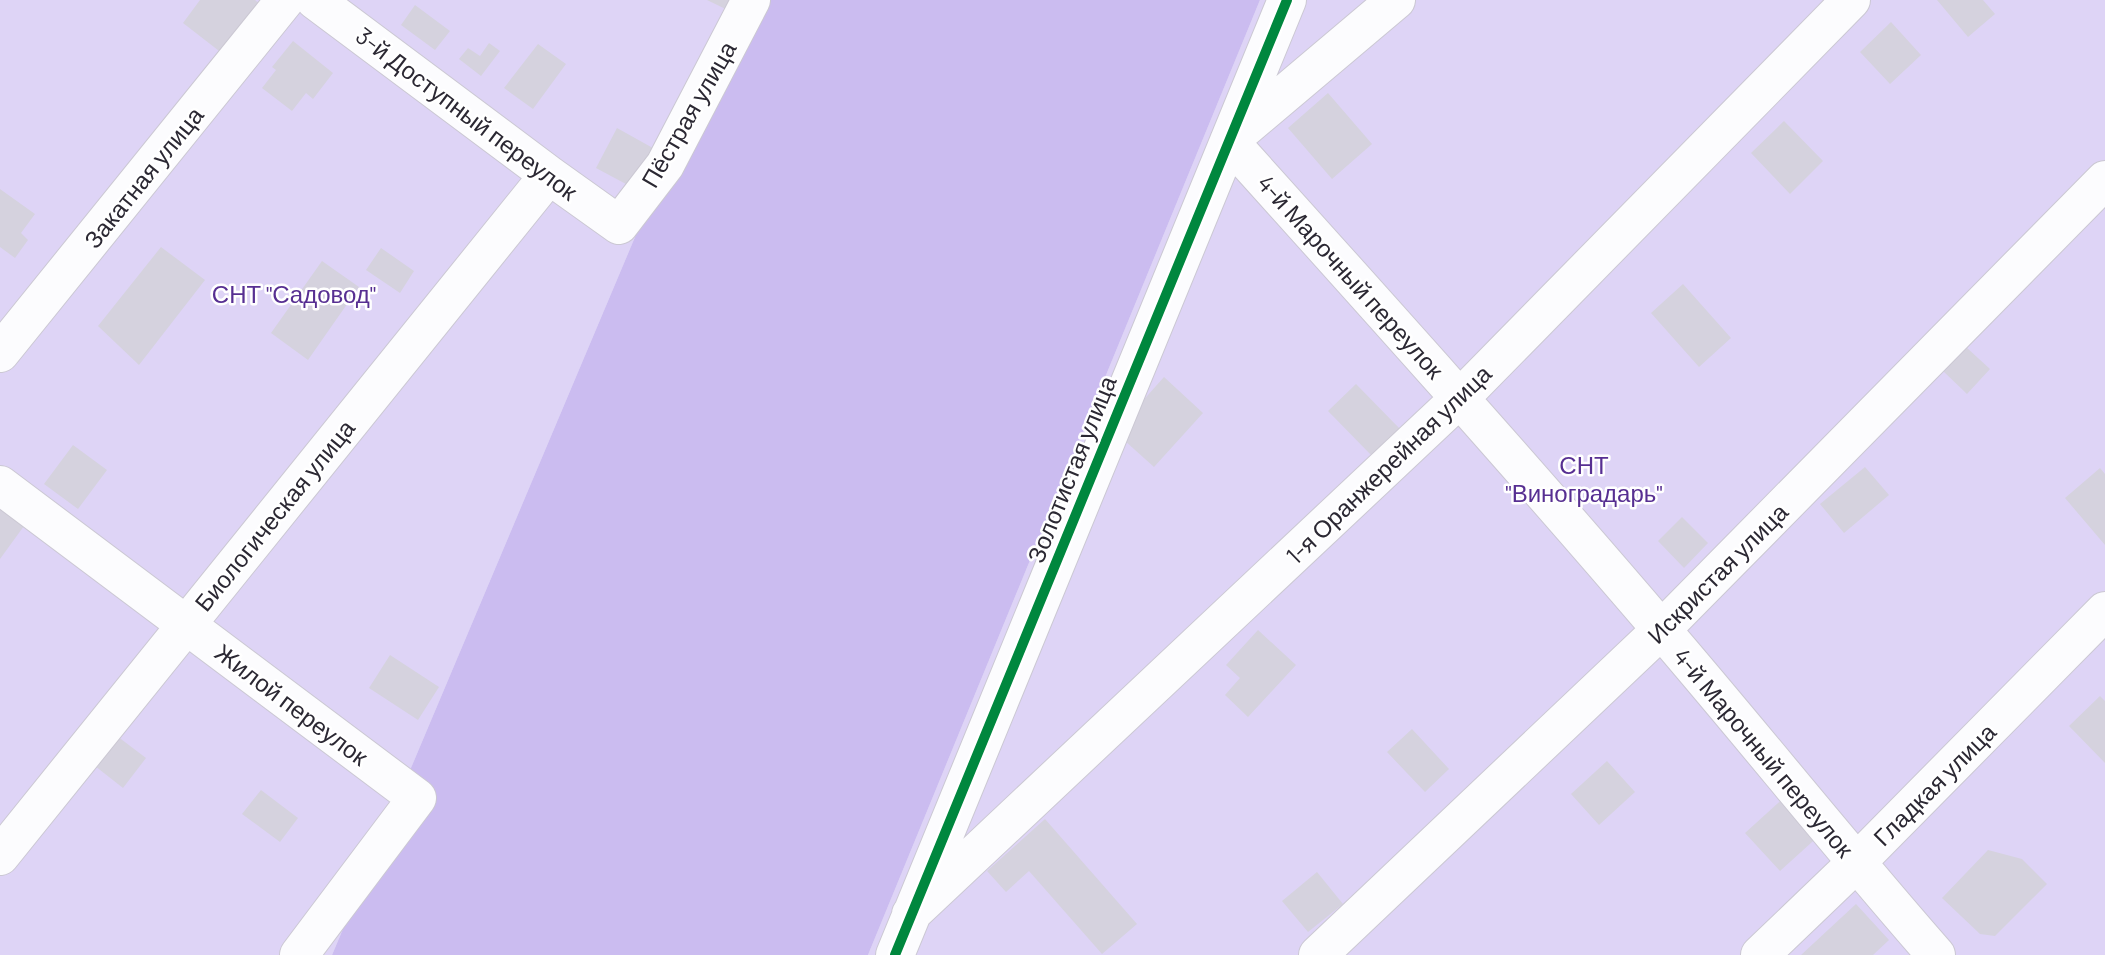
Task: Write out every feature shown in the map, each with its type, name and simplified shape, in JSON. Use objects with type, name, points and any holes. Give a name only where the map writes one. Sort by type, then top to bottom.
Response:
[{"type":"street","name":"Закатная улица","points":[[0,353],[285,0]]},
{"type":"street","name":"3-й Доступный переулок","points":[[315,0],[619,225]]},
{"type":"street","name":"Пёстрая улица","points":[[619,225],[665,165],[751,0]]},
{"type":"street","name":"Золотистая улица","points":[[895,955],[1287,0]]},
{"type":"street","points":[[1229,141],[1396,0]]},
{"type":"street","name":"1-я Оранжерейная улица","points":[[911,914],[1461,397],[1851,0]]},
{"type":"street","name":"4-й Марочный переулок","points":[[1229,141],[1461,397],[1662,629],[1936,955]]},
{"type":"street","name":"Биологическая улица","points":[[0,856],[549,175]]},
{"type":"street","name":"Искристая улица","points":[[1318,955],[1662,629],[2105,180]]},
{"type":"street","name":"Жилой переулок","points":[[0,485],[416,798],[299,955]]},
{"type":"street","name":"Гладкая улица","points":[[1760,955],[1856,863],[2105,611]]},
{"type":"green space","name":"СНТ \"Садовод\"","points":[[0,0],[755,0],[643,218],[332,955],[0,955]]},
{"type":"green space","name":"СНТ \"Виноградарь\"","points":[[1260,0],[2105,0],[2105,955],[868,955]]},
{"type":"shaded area","points":[[755,0],[1260,0],[868,955],[332,955],[643,218]]},
{"type":"building","points":[[200,0],[255,0],[261,5],[223,54],[183,23]]},
{"type":"building","points":[[707,0],[749,0],[740,16]]},
{"type":"building","points":[[1937,0],[1983,0],[1995,14],[1968,37]]},
{"type":"building","points":[[415,5],[450,31],[435,50],[401,25]]},
{"type":"building","points":[[1891,22],[1921,55],[1890,84],[1860,52]]},
{"type":"building","points":[[293,41],[333,73],[313,99],[306,93],[292,111],[262,88],[276,70],[272,67]]},
{"type":"building","points":[[489,43],[500,51],[481,76],[459,59],[468,48],[480,56]]},
{"type":"building","points":[[538,44],[566,64],[533,109],[504,88]]},
{"type":"building","points":[[1328,93],[1372,144],[1332,179],[1288,128]]},
{"type":"building","points":[[1784,121],[1823,161],[1790,194],[1751,153]]},
{"type":"building","points":[[617,128],[660,152],[639,191],[596,168]]},
{"type":"building","points":[[0,189],[35,214],[21,233],[28,240],[15,258],[0,247]]},
{"type":"building","points":[[161,247],[205,280],[139,365],[98,326]]},
{"type":"building","points":[[381,248],[414,271],[400,293],[366,270]]},
{"type":"building","points":[[322,261],[359,287],[308,360],[271,333]]},
{"type":"building","points":[[1683,284],[1731,338],[1699,367],[1651,313]]},
{"type":"building","points":[[1966,347],[1990,369],[1967,394],[1943,371]]},
{"type":"building","points":[[1164,377],[1203,413],[1154,467],[1115,432]]},
{"type":"building","points":[[1356,384],[1400,429],[1372,456],[1328,411]]},
{"type":"building","points":[[73,445],[107,470],[78,509],[44,484]]},
{"type":"building","points":[[1865,467],[1889,495],[1844,533],[1820,504]]},
{"type":"building","points":[[2100,468],[2105,474],[2105,545],[2065,498]]},
{"type":"building","points":[[0,509],[24,526],[0,559]]},
{"type":"building","points":[[1682,517],[1708,543],[1684,568],[1658,541]]},
{"type":"building","points":[[1258,630],[1296,665],[1248,717],[1225,695],[1240,678],[1226,665]]},
{"type":"building","points":[[390,655],[439,687],[418,720],[369,688]]},
{"type":"building","points":[[2100,696],[2105,701],[2105,763],[2069,726]]},
{"type":"building","points":[[1412,729],[1449,769],[1425,792],[1387,752]]},
{"type":"building","points":[[117,736],[146,758],[123,788],[95,766]]},
{"type":"building","points":[[1607,761],[1635,792],[1599,825],[1571,794]]},
{"type":"building","points":[[261,790],[298,818],[280,842],[242,814]]},
{"type":"building","points":[[1787,795],[1822,833],[1780,871],[1745,833]]},
{"type":"building","points":[[1045,819],[1137,924],[1102,954],[1029,871],[1006,892],[987,871]]},
{"type":"building","points":[[1988,850],[2022,859],[2047,884],[1995,936],[1980,934],[1942,898]]},
{"type":"building","points":[[1317,872],[1343,904],[1308,932],[1282,901]]},
{"type":"building","points":[[1856,904],[1889,940],[1873,955],[1801,955]]},
{"type":"cycle path","points":[[895,955],[1287,0]]}]
